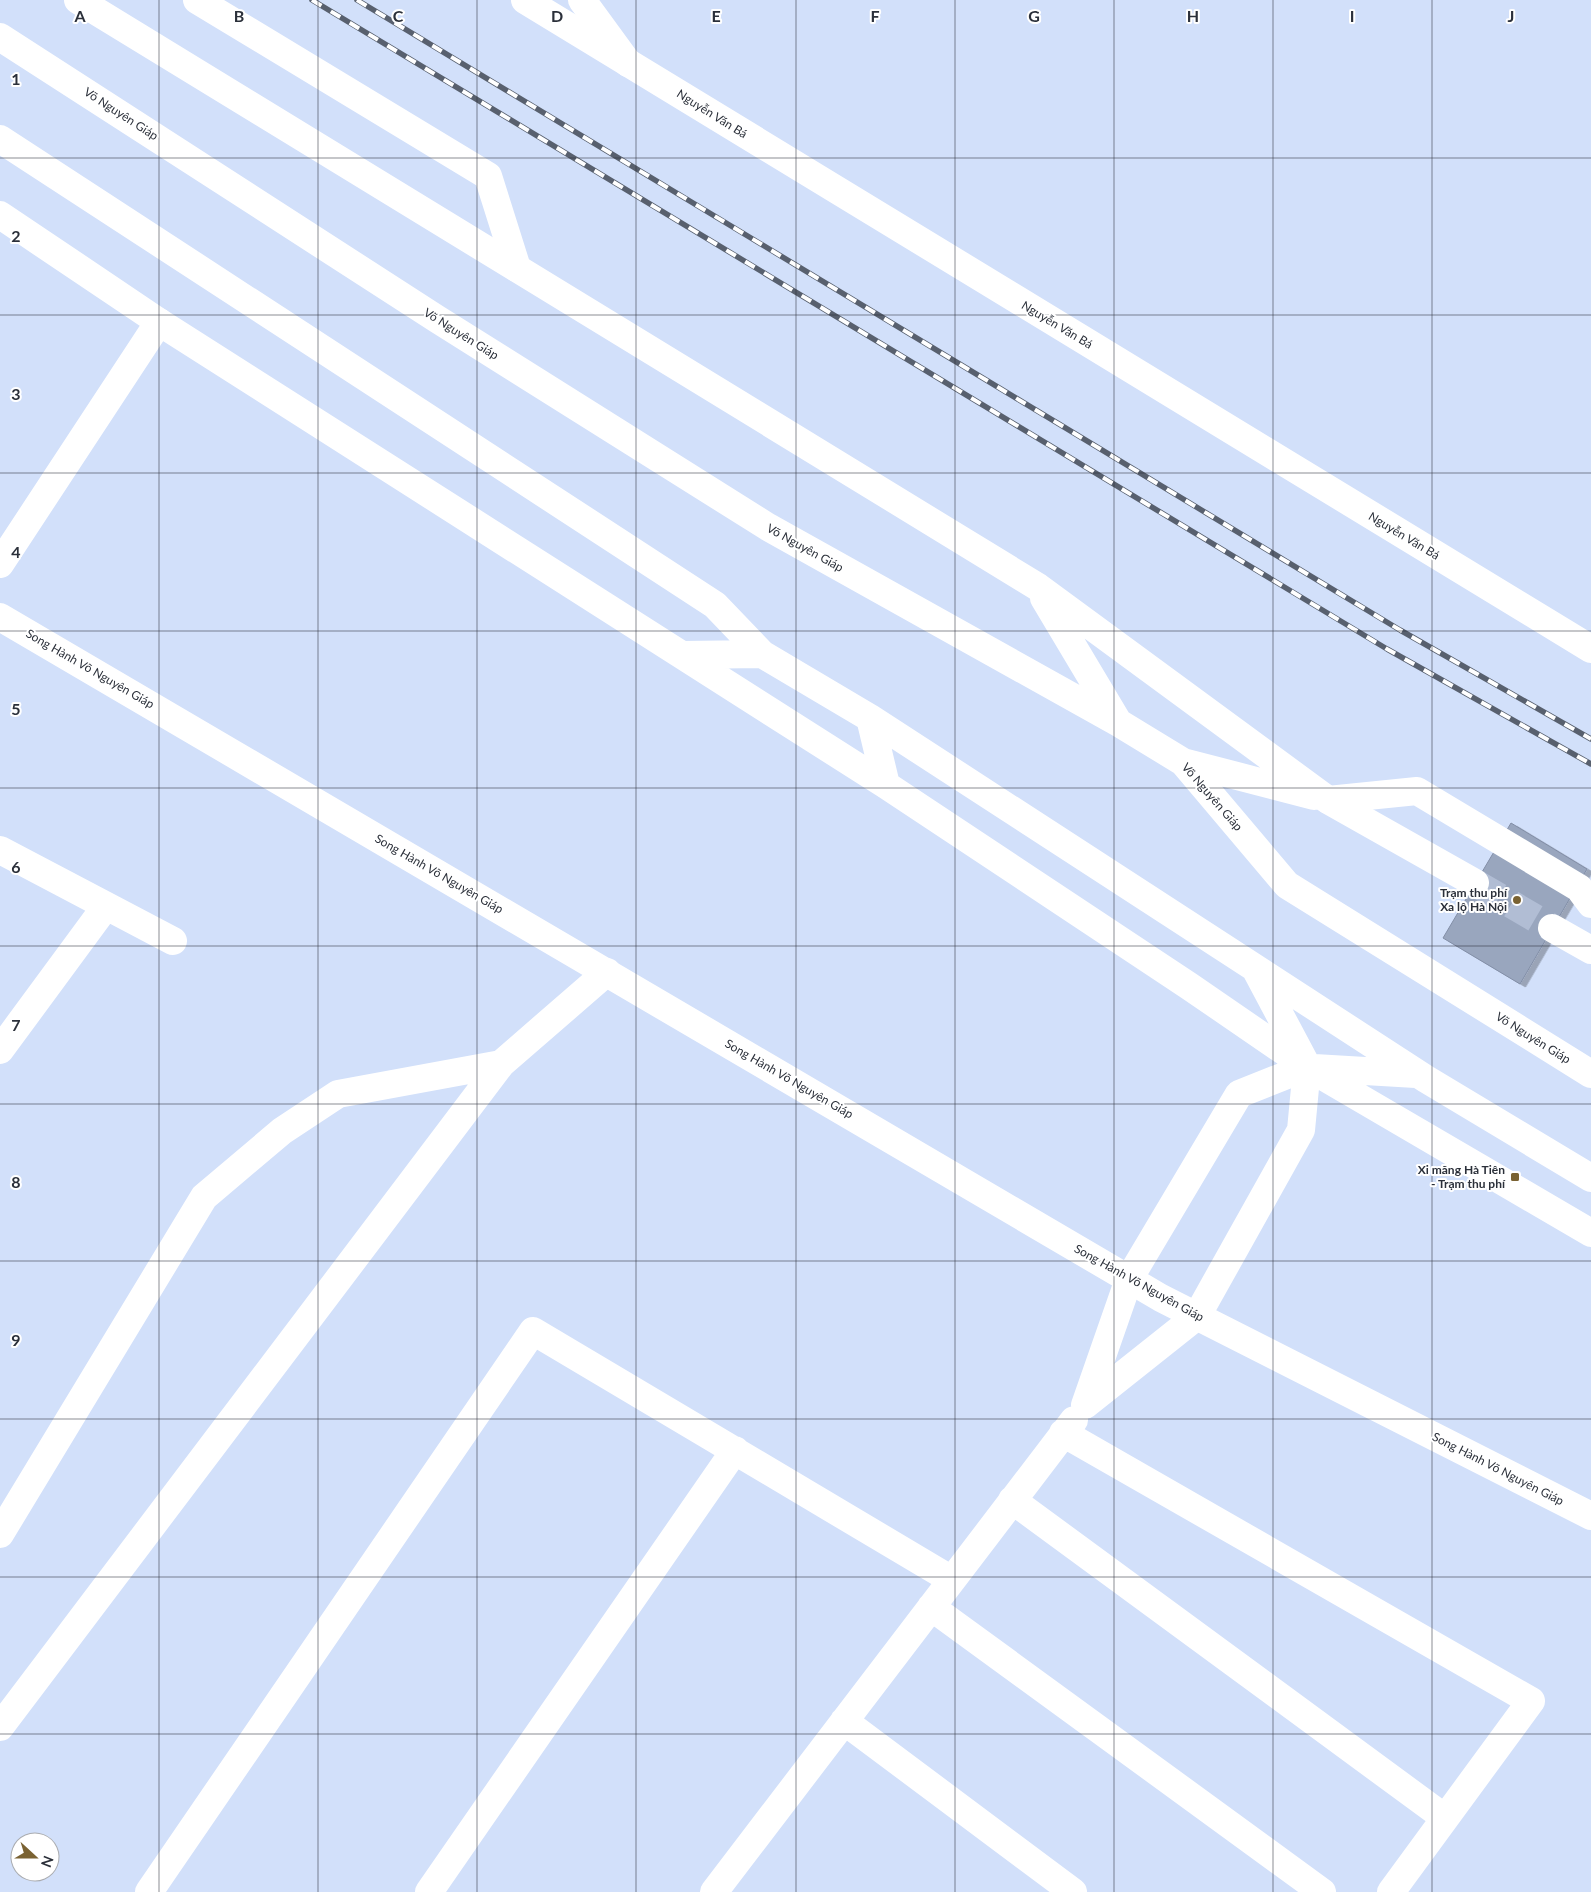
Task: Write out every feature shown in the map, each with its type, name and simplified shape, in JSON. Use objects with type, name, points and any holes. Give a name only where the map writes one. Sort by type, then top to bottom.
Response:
[{"type":"main road","points":[[78,0],[1038,587],[1328,800],[1475,884]]},
{"type":"main road","points":[[198,0],[488,176],[517,268]]},
{"type":"main road","name":"Nguyễn Văn Bá","points":[[525,0],[1591,649]]},
{"type":"main road","points":[[582,0],[628,63]]},
{"type":"main road","name":"Võ Nguyên Giáp","points":[[0,37],[429,313],[768,527],[1119,723],[1182,762],[1287,885],[1591,1074]]},
{"type":"main road","points":[[0,139],[715,605],[762,654],[870,718],[1419,1074],[1591,1178]]},
{"type":"main road","points":[[0,214],[159,322],[886,784],[1307,1067],[1591,1233]]},
{"type":"main road","points":[[0,564],[159,322]]},
{"type":"main road","points":[[1038,587],[1119,723]]},
{"type":"main road","name":"Song Hành Võ Nguyên Giáp","points":[[0,617],[1161,1298],[1591,1516]]},
{"type":"main road","points":[[684,655],[762,654]]},
{"type":"main road","points":[[870,718],[886,784]]},
{"type":"main road","points":[[1182,762],[1328,800],[1417,791],[1579,888],[1591,904]]},
{"type":"main road","points":[[0,850],[173,941]]},
{"type":"main road","points":[[0,1050],[106,906]]},
{"type":"main road","points":[[1552,928],[1591,950]]},
{"type":"main road","points":[[714,1892],[1085,1406],[1197,1316],[1301,1130],[1307,1067],[1255,968]]},
{"type":"main road","points":[[0,1727],[500,1064],[607,972]]},
{"type":"main road","points":[[0,1534],[204,1197],[282,1131],[338,1094],[500,1064]]},
{"type":"main road","points":[[1085,1406],[1129,1279],[1239,1094],[1307,1067],[1419,1074]]},
{"type":"main road","points":[[152,1891],[533,1331],[952,1580]]},
{"type":"main road","points":[[1063,1433],[1531,1701],[1391,1892]]},
{"type":"main road","points":[[429,1892],[734,1450]]},
{"type":"main road","points":[[1012,1500],[1445,1818]]},
{"type":"main road","points":[[931,1607],[1322,1892]]},
{"type":"main road","points":[[844,1721],[1074,1892]]},
{"type":"building","name":"Trạm thu phí Xa lộ Hà Nội","points":[[1511,823],[1587,869],[1520,984],[1443,938]]},
{"type":"tunnel","points":[[1475,883],[1552,928]]},
{"type":"railway","points":[[312,0],[1387,649],[1591,764]]},
{"type":"railway","points":[[357,0],[1400,630],[1591,739]]},
{"type":"place","name":"Trạm thu phí Xa lộ Hà Nội","points":[[1517,900]]},
{"type":"place","name":"Xi măng Hà Tiên - Trạm thu phí","points":[[1515,1177]]}]
